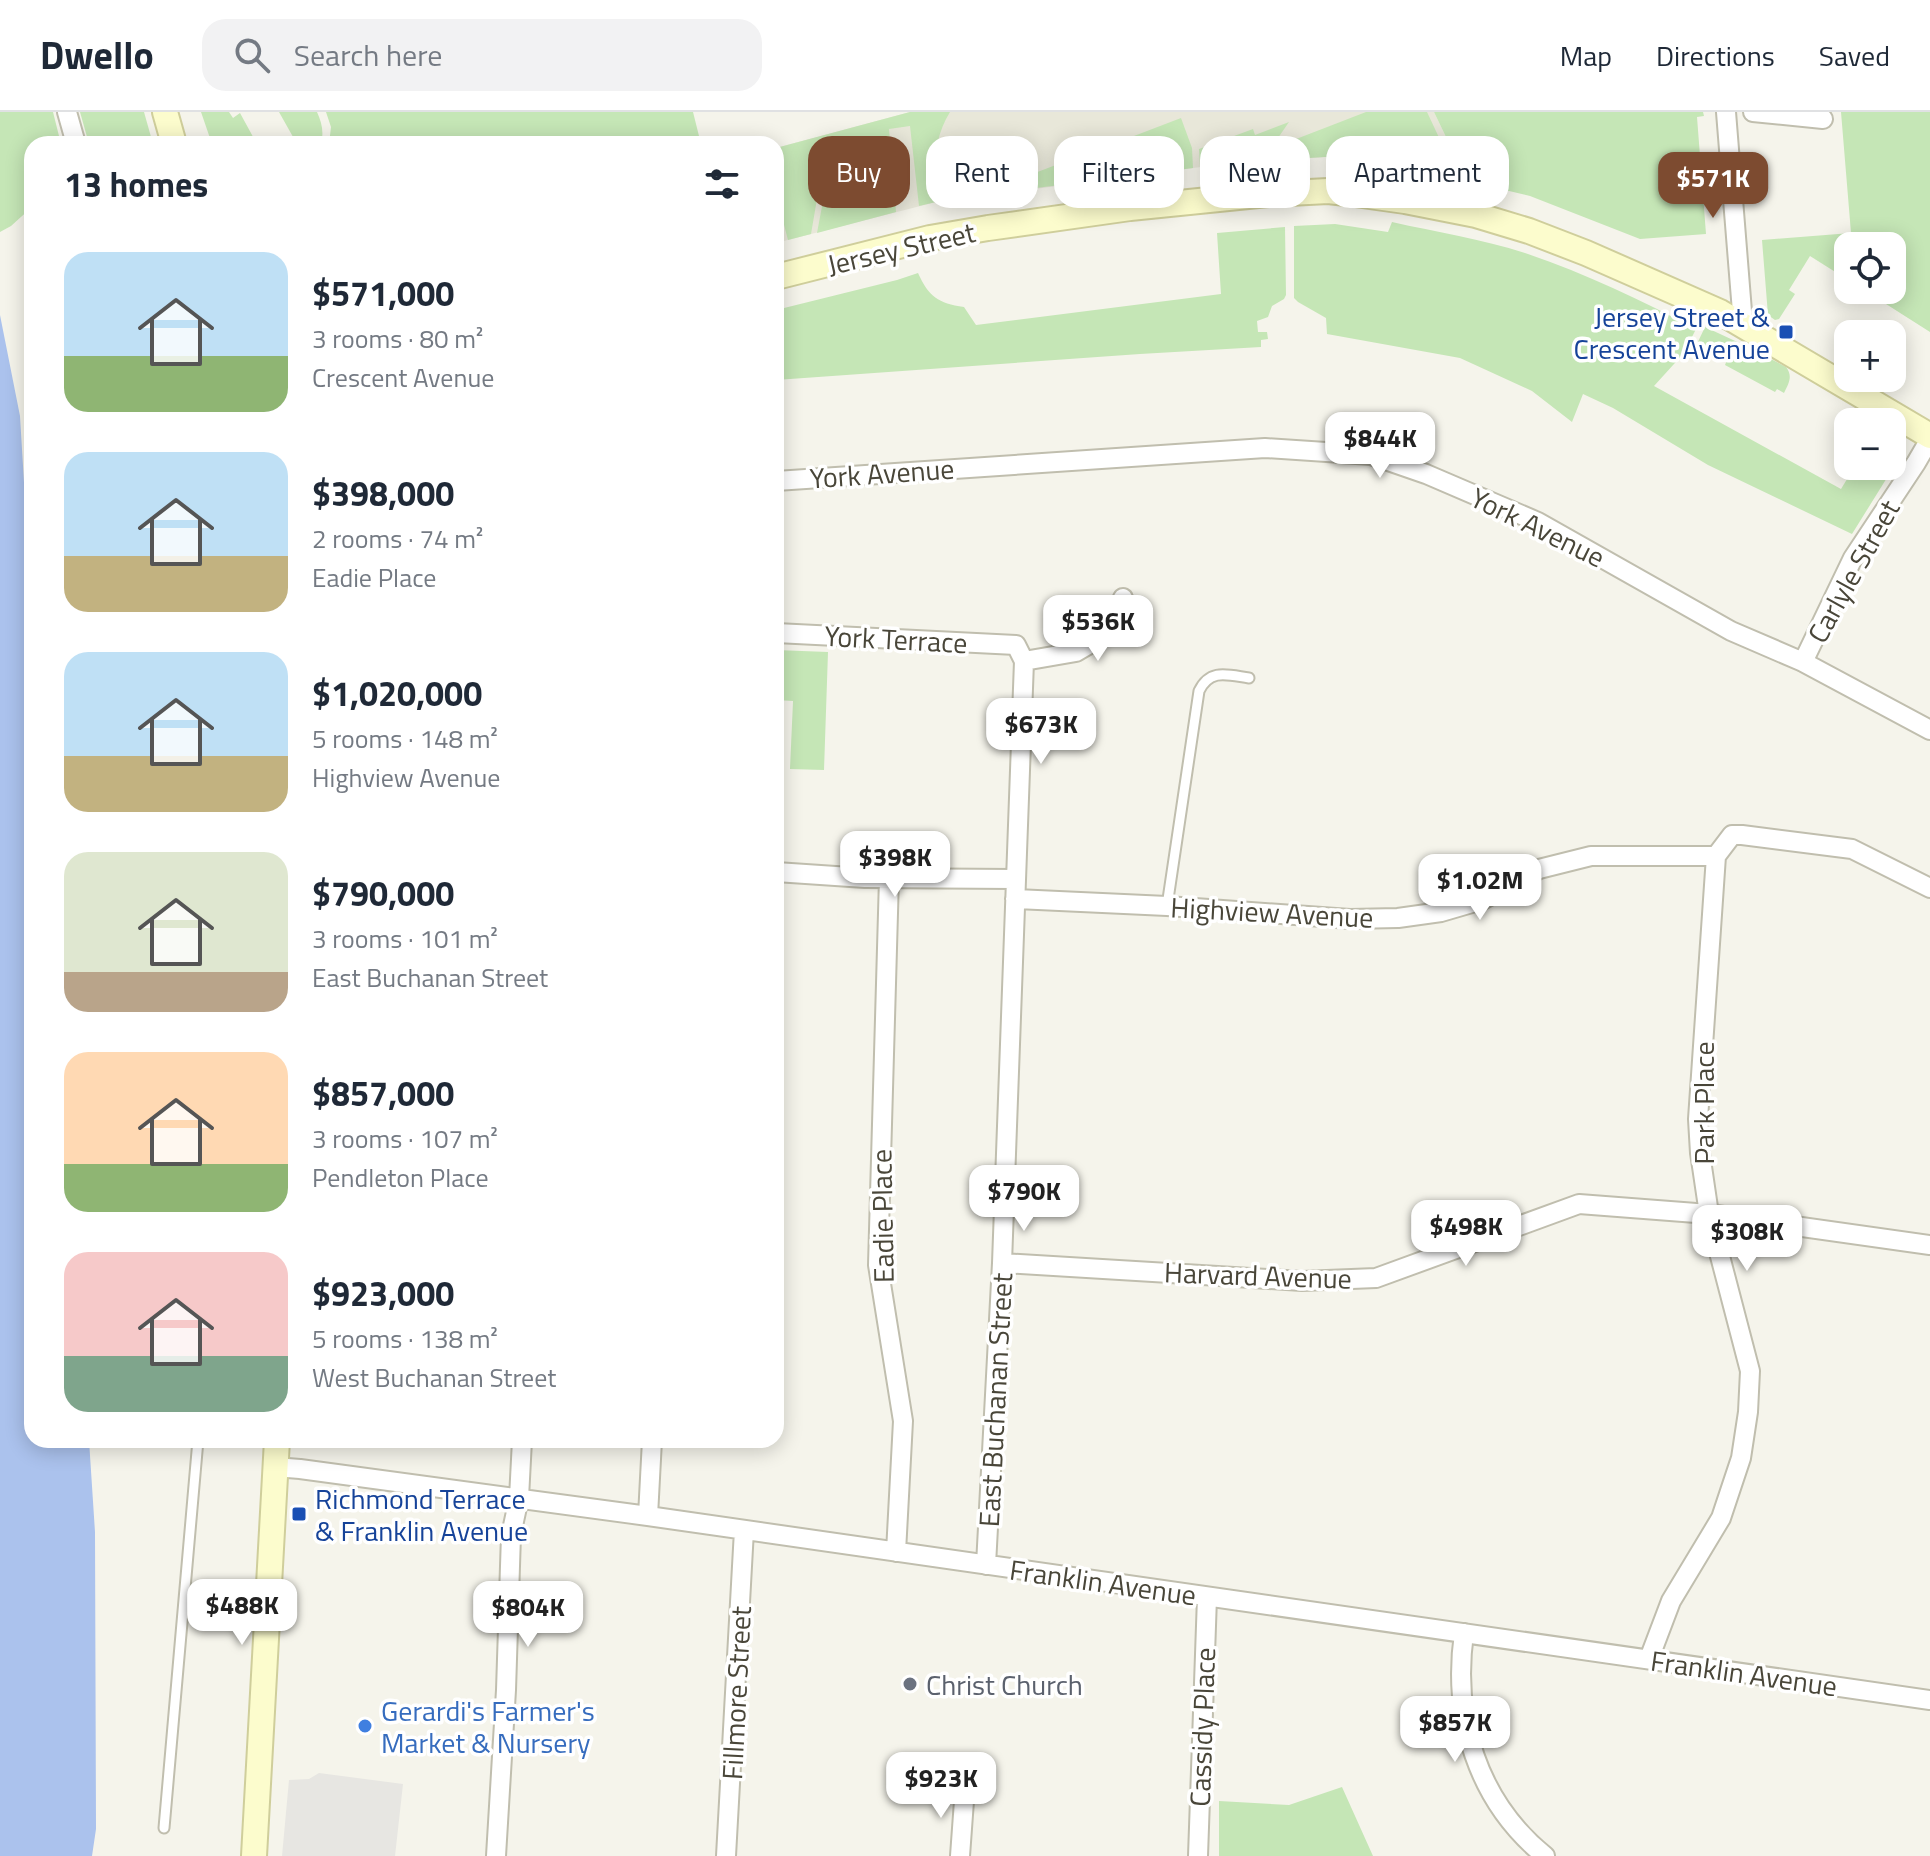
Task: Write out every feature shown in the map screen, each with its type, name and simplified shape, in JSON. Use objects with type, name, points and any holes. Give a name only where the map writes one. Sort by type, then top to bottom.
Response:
[{"type":"street","points":[[67,112],[74,136]]},
{"type":"street","points":[[165,112],[172,136]]},
{"type":"street","points":[[1726,112],[1743,324]]},
{"type":"street","points":[[1753,112],[1823,119]]},
{"type":"street","name":"Jersey Street","points":[[784,275],[930,238],[1205,200],[1328,191],[1417,203],[1507,224],[1586,253],[1697,301],[1743,324],[1930,438]]},
{"type":"street","name":"Carlyle Street","points":[[1803,662],[1853,558],[1930,438]]},
{"type":"street","name":"York Avenue","points":[[784,480],[1265,448],[1371,455],[1426,474],[1538,522],[1731,631],[1803,662],[1930,730]]},
{"type":"street","name":"York Terrace","points":[[784,634],[1020,653],[1076,652],[1105,635],[1123,598]]},
{"type":"street","name":"East Buchanan Street","points":[[986,1565],[1002,1263],[1020,653]]},
{"type":"street","points":[[1716,856],[1732,835],[1852,849],[1930,888]]},
{"type":"street","name":"Highview Avenue","points":[[1015,899],[1350,919],[1398,918],[1441,912],[1482,900],[1539,869],[1591,856],[1716,856]]},
{"type":"street","name":"Park Place","points":[[1649,1659],[1671,1601],[1721,1518],[1741,1458],[1748,1412],[1750,1371],[1709,1214],[1698,1119],[1716,856]]},
{"type":"street","points":[[784,872],[889,878],[1015,879]]},
{"type":"street","name":"Eadie Place","points":[[889,878],[878,1265],[903,1421],[896,1552]]},
{"type":"street","name":"Harvard Avenue","points":[[1002,1263],[1302,1281],[1376,1278],[1579,1204],[1709,1214],[1930,1245]]},
{"type":"street","points":[[254,1856],[276,1448]]},
{"type":"street","points":[[496,1856],[511,1535],[519,1498],[522,1448]]},
{"type":"street","points":[[648,1516],[652,1448]]},
{"type":"street","name":"Franklin Avenue","points":[[275,1467],[648,1516],[1930,1700]]},
{"type":"street","name":"Fillmore Street","points":[[726,1856],[744,1530]]},
{"type":"street","name":"Cassidy Place","points":[[1198,1856],[1207,1597]]},
{"type":"street","points":[[1464,1633],[1460,1686],[1464,1721],[1473,1753],[1501,1808],[1545,1856]]},
{"type":"street","points":[[960,1856],[965,1787]]},
{"type":"lane","points":[[1167,906],[1199,691],[1210,676],[1249,678]]},
{"type":"lane","points":[[164,1828],[197,1448]]},
{"type":"shaded area","points":[[910,112],[1434,112],[1445,136],[1326,136],[1326,157],[1310,158],[1310,136],[1200,136],[1200,167],[1184,169],[1184,136],[1054,136],[1054,186],[1038,189],[1038,136],[926,136],[926,205],[784,241],[784,146],[808,139],[808,208],[910,208],[910,136],[821,136]]},
{"type":"shaded area","points":[[319,1773],[403,1784],[395,1856],[282,1856],[289,1780],[309,1779]]},
{"type":"green space","points":[[0,112],[53,112],[59,136],[24,136],[24,214],[0,232]]},
{"type":"green space","points":[[80,112],[144,112],[151,136],[87,136]]},
{"type":"green space","points":[[201,112],[229,112],[233,118],[240,113],[253,136],[209,136]]},
{"type":"green space","points":[[279,112],[317,112],[322,136],[292,136]]},
{"type":"green space","points":[[326,112],[693,112],[699,136],[330,136],[331,127]]},
{"type":"green space","points":[[910,112],[950,112],[939,136],[926,136],[926,204],[919,206],[910,126],[889,129],[890,136],[821,136]]},
{"type":"green space","points":[[1366,112],[1427,112],[1438,136],[1326,136],[1326,157],[1310,158],[1310,136],[1305,136]]},
{"type":"green space","points":[[1434,112],[1703,112],[1704,116],[1697,117],[1706,234],[1640,239],[1530,196],[1509,191],[1509,136],[1445,136]]},
{"type":"green space","points":[[1841,112],[1930,112],[1930,332],[1886,304],[1906,304],[1906,232],[1851,232]]},
{"type":"green space","points":[[1181,118],[1192,148],[1193,168],[1184,169],[1184,136],[1134,136]]},
{"type":"green space","points":[[1289,122],[1279,136],[1234,136],[1253,129],[1255,135]]},
{"type":"green space","points":[[808,139],[808,208],[815,208],[811,234],[788,240],[784,225],[784,146]]},
{"type":"green space","points":[[1054,166],[1054,186],[1038,188],[1038,172]]},
{"type":"green space","points":[[822,208],[896,208],[896,212],[817,233]]},
{"type":"green space","points":[[1392,222],[1525,253],[1569,269],[1654,308],[1696,329],[1684,353],[1654,386],[1841,489],[1846,480],[1886,480],[1852,534],[1708,465],[1613,408],[1583,394],[1572,422],[1532,391],[1460,358],[1327,334],[1326,318],[1294,298],[1294,226],[1335,224],[1388,232]]},
{"type":"green space","points":[[1285,227],[1286,295],[1272,306],[1268,317],[1257,321],[1258,332],[1267,332],[1268,339],[1261,340],[1261,347],[784,379],[784,308],[918,273],[931,293],[941,301],[964,307],[976,325],[1221,294],[1217,233]]},
{"type":"green space","points":[[1834,234],[1834,271],[1810,256],[1789,290],[1795,294],[1779,319],[1775,320],[1768,315],[1762,240]]},
{"type":"green space","points":[[1705,327],[1786,367],[1790,377],[1784,393],[1777,389],[1775,392],[1725,365],[1727,360],[1721,358],[1719,361],[1695,348]]},
{"type":"green space","points":[[784,650],[828,652],[824,770],[790,769],[793,701],[784,700]]},
{"type":"green space","points":[[1342,1787],[1373,1856],[1219,1856],[1219,1801],[1289,1805]]},
{"type":"water","points":[[0,315],[20,416],[24,482],[24,1448],[90,1448],[95,1532],[96,1829],[92,1856],[0,1856]]},
{"type":"place","name":"Jersey Street & Crescent Avenue","points":[[1786,332]]},
{"type":"place","name":"Richmond Terrace & Franklin Avenue","points":[[299,1514]]},
{"type":"place","name":"Christ Church","points":[[910,1684]]},
{"type":"place","name":"Gerardi's Farmer's Market & Nursery","points":[[365,1726]]}]
